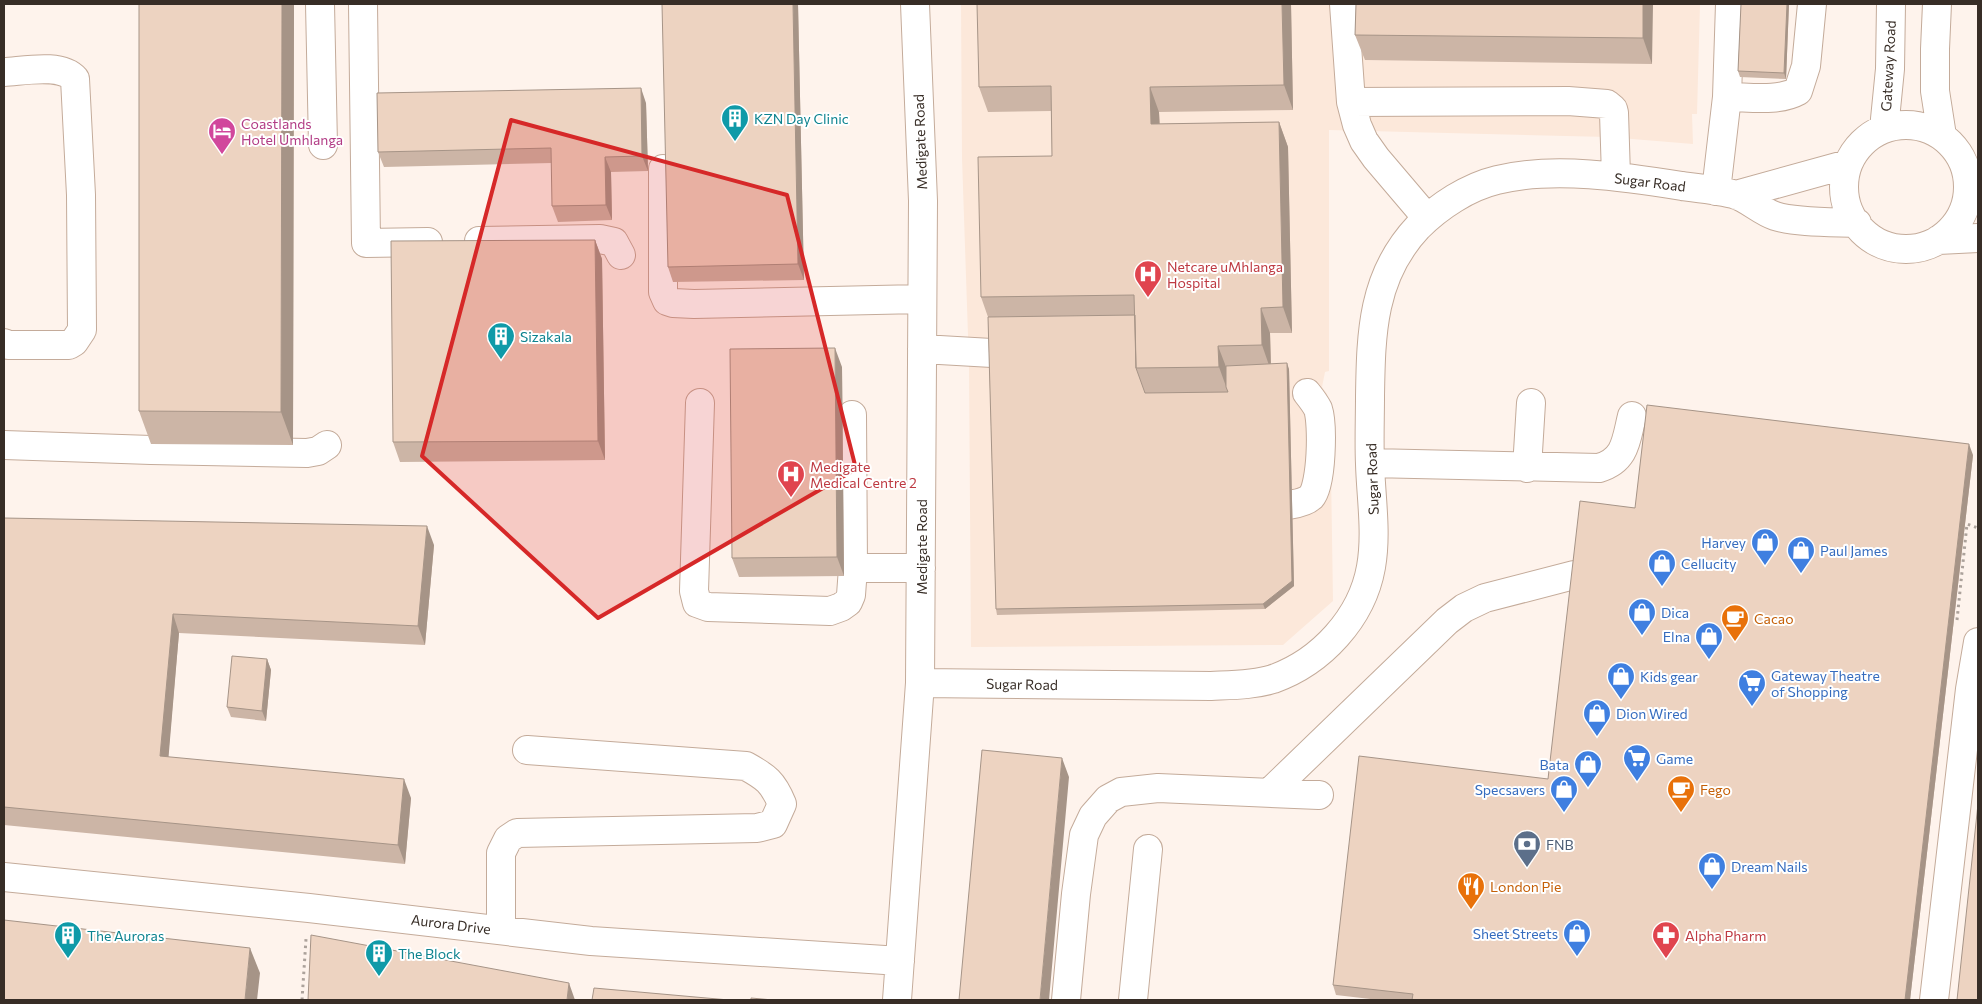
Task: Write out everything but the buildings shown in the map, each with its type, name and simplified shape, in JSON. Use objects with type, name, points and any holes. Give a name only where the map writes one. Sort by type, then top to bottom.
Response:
[{"type":"street","points":[[320,4],[323,146]]},
{"type":"street","points":[[363,4],[366,243],[600,239],[614,242],[621,255]]},
{"type":"street","name":"Medigate Road","points":[[897,1000],[920,683],[923,201],[915,4]]},
{"type":"street","points":[[1344,4],[1351,102],[1357,125],[1364,141],[1376,158],[1427,218]]},
{"type":"street","points":[[1726,193],[1730,4]]},
{"type":"street","points":[[1727,98],[1781,97],[1798,91],[1806,66],[1812,4]]},
{"type":"street","name":"Gateway Road","points":[[1884,129],[1890,70],[1891,4]]},
{"type":"street","points":[[1937,4],[1936,91],[1942,136]]},
{"type":"street","points":[[4,72],[52,69],[67,72],[75,79],[81,195],[82,330],[74,342],[69,344],[4,343]]},
{"type":"street","points":[[1351,102],[1568,101],[1607,104],[1613,109],[1614,113],[1616,176]]},
{"type":"street","points":[[1896,125],[1920,126],[1942,136],[1958,152],[1972,175],[1966,204],[1960,218],[1938,240],[1924,246],[1894,248],[1880,242],[1857,223],[1846,201],[1844,188],[1848,164],[1862,143],[1884,129],[1896,125]]},
{"type":"street","name":"Sugar Road","points":[[1726,193],[1848,164]]},
{"type":"street","points":[[663,169],[663,292],[667,301],[673,304],[694,304],[921,299]]},
{"type":"street","name":"Sugar Road","points":[[920,683],[1212,686],[1242,684],[1271,679],[1293,670],[1330,644],[1354,612],[1366,586],[1371,567],[1373,515],[1370,463],[1370,357],[1375,309],[1389,267],[1410,236],[1427,218],[1471,189],[1496,180],[1525,175],[1616,176],[1726,193],[1775,216],[1789,219],[1857,223]]},
{"type":"street","points":[[1938,240],[1978,238]]},
{"type":"street","points":[[922,349],[1049,356]]},
{"type":"street","points":[[1020,355],[1022,384]]},
{"type":"street","points":[[1246,508],[1302,503],[1311,497],[1315,490],[1319,478],[1320,427],[1318,411],[1307,393]]},
{"type":"street","points":[[700,403],[694,591],[697,603],[708,607],[830,611],[848,602],[851,595],[853,568],[852,415]]},
{"type":"street","points":[[1527,468],[1531,403]]},
{"type":"street","points":[[1370,463],[1527,468],[1599,468],[1618,458],[1622,451],[1632,416]]},
{"type":"street","points":[[4,445],[307,453],[318,451],[327,445]]},
{"type":"street","points":[[853,568],[921,568]]},
{"type":"street","points":[[1270,792],[1447,621],[1464,608],[1485,598],[1574,575]]},
{"type":"street","points":[[1934,1000],[1970,688],[1967,635]]},
{"type":"street","points":[[501,930],[501,852],[508,839],[517,833],[757,828],[773,824],[782,804],[775,787],[763,775],[746,766],[527,750]]},
{"type":"street","points":[[1066,1000],[1076,894],[1084,835],[1093,816],[1108,799],[1121,792],[1158,788],[1319,795]]},
{"type":"street","points":[[1133,1000],[1148,849]]},
{"type":"street","name":"Aurora Drive","points":[[4,877],[308,908],[591,941],[900,961]]},
{"type":"path","points":[[1967,635],[1967,524],[1978,528]]},
{"type":"path","points":[[302,1000],[308,908]]},
{"type":"highlighted area","points":[[511,120],[787,195],[856,469],[598,618],[422,456]]},
{"type":"shaded area","name":"Netcare uMhlanga Hospital","points":[[961,4],[1700,4],[1697,114],[1692,114],[1693,144],[1608,137],[1329,130],[1329,371],[1325,372],[1322,387],[1327,394],[1330,407],[1333,601],[1283,645],[971,647],[969,365],[962,158]]},
{"type":"place","name":"KZN Day Clinic","points":[[735,142]]},
{"type":"place","name":"Coastlands Hotel Umhlanga","points":[[222,155]]},
{"type":"place","name":"Netcare uMhlanga Hospital","points":[[1148,298]]},
{"type":"place","name":"Sizakala","points":[[501,360]]},
{"type":"place","name":"Medigate Medical Centre 2","points":[[791,498]]},
{"type":"place","name":"Harvey","points":[[1765,566]]},
{"type":"place","name":"Paul James","points":[[1801,574]]},
{"type":"place","name":"Cellucity","points":[[1662,587]]},
{"type":"place","name":"Dica","points":[[1642,636]]},
{"type":"place","name":"Cacao","points":[[1735,642]]},
{"type":"place","name":"Elna","points":[[1709,660]]},
{"type":"place","name":"Kids gear","points":[[1621,700]]},
{"type":"place","name":"Gateway Theatre of Shopping","points":[[1752,707]]},
{"type":"place","name":"Dion Wired","points":[[1597,737]]},
{"type":"place","name":"Game","points":[[1637,782]]},
{"type":"place","name":"Bata","points":[[1588,788]]},
{"type":"place","name":"Specsavers","points":[[1564,813]]},
{"type":"place","name":"Fego","points":[[1681,813]]},
{"type":"place","name":"FNB","points":[[1527,868]]},
{"type":"place","name":"Dream Nails","points":[[1712,890]]},
{"type":"place","name":"London Pie","points":[[1471,910]]},
{"type":"place","name":"Sheet Streets","points":[[1577,957]]},
{"type":"place","name":"The Auroras","points":[[68,959]]},
{"type":"place","name":"Alpha Pharm","points":[[1666,959]]},
{"type":"place","name":"The Block","points":[[379,977]]}]
